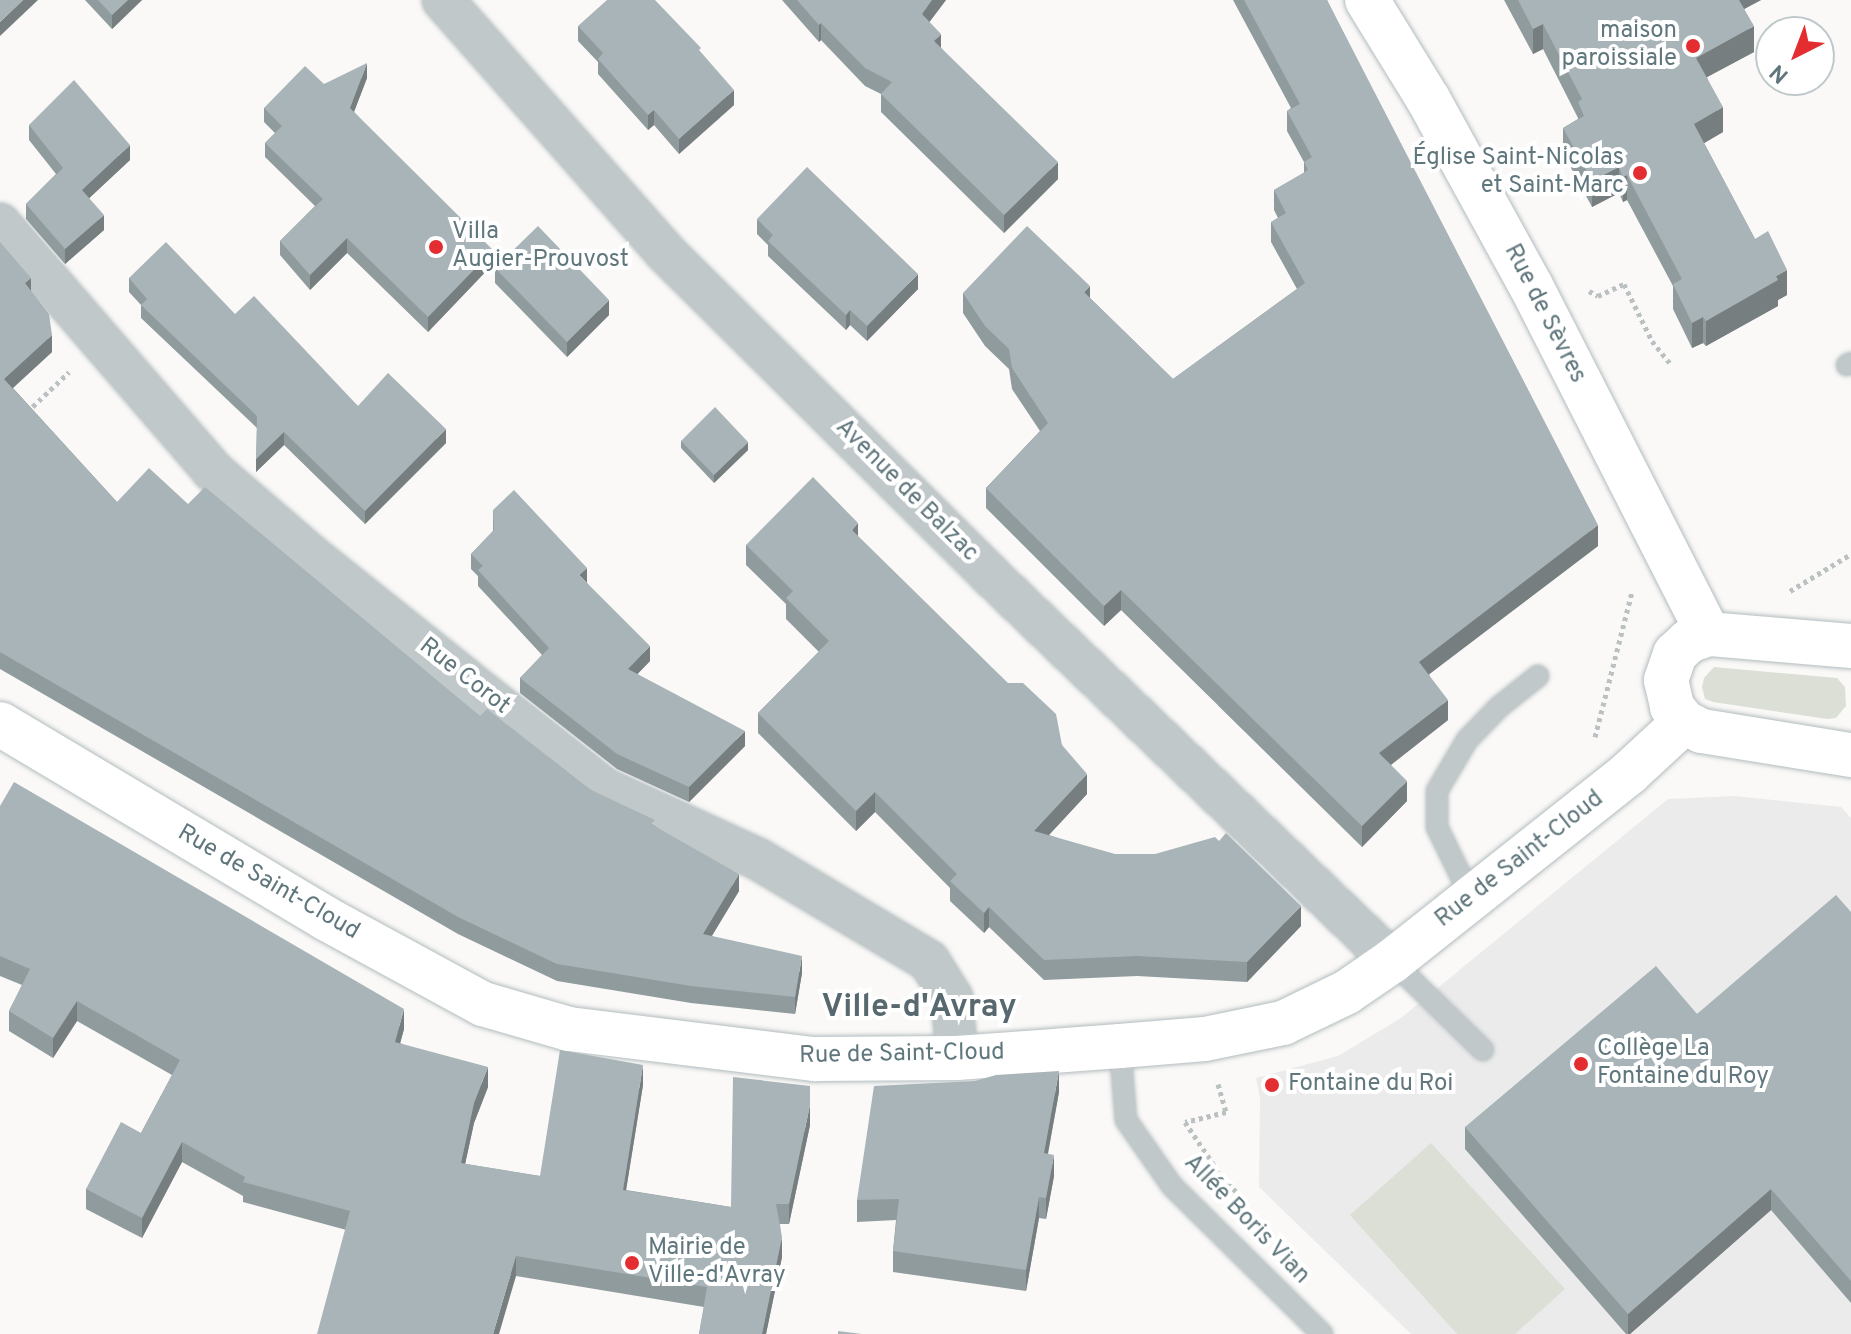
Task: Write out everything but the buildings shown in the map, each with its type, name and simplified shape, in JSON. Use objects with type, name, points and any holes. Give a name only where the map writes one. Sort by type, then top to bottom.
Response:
[{"type":"main road","name":"Rue de Sèvres","points":[[1367,0],[1428,99],[1531,286],[1708,634]]},
{"type":"main road","points":[[1851,646],[1708,634],[1689,641],[1675,654],[1666,680],[1672,707],[1684,722],[1702,731],[1851,755]]},
{"type":"main road","name":"Rue de Saint-Cloud","points":[[0,724],[325,918],[483,1004],[569,1029],[815,1059],[957,1058],[1120,1046],[1205,1039],[1283,1023],[1347,992],[1392,961],[1629,773],[1684,722]]},
{"type":"street","name":"Avenue de Balzac","points":[[443,0],[666,253],[989,574],[1392,961]]},
{"type":"street","name":"Rue Corot","points":[[0,224],[213,471],[308,553],[605,789],[758,859],[929,961],[952,998],[957,1058]]},
{"type":"lane","points":[[1471,897],[1437,827],[1437,791],[1467,740],[1499,707],[1538,676]]},
{"type":"lane","points":[[1392,961],[1483,1050]]},
{"type":"lane","name":"Allée Boris Vian","points":[[1120,1046],[1126,1120],[1172,1186],[1322,1334]]},
{"type":"path","points":[[1586,289],[1598,296],[1624,284],[1652,341],[1670,363]]},
{"type":"path","points":[[23,415],[101,341]]},
{"type":"path","points":[[1779,597],[1851,554]]},
{"type":"path","points":[[1589,749],[1599,728],[1633,586],[1676,571]]},
{"type":"path","points":[[1226,1112],[1185,1122],[1222,1177],[1254,1211]]},
{"type":"shaded area","points":[[1714,667],[1837,678],[1845,687],[1846,706],[1836,718],[1827,719],[1713,702],[1705,699],[1702,687],[1704,678]]},
{"type":"shaded area","name":"Collège La Fontaine du Roy","points":[[1735,796],[1841,807],[1851,818],[1851,1334],[1411,1334],[1259,1187],[1260,1098],[1256,1078],[1338,1056],[1401,1018],[1668,799]]},
{"type":"shaded area","points":[[1431,1143],[1565,1289],[1515,1334],[1457,1334],[1350,1215]]},
{"type":"place","name":"maison paroissiale","points":[[1693,46]]},
{"type":"place","name":"Église Saint-Nicolas et Saint-Marc","points":[[1640,173]]},
{"type":"place","name":"Villa Augier-Prouvost","points":[[436,247]]},
{"type":"place","name":"Collège La Fontaine du Roy","points":[[1581,1064]]},
{"type":"place","name":"Fontaine du Roi","points":[[1272,1085]]},
{"type":"place","name":"Mairie de Ville-d'Avray","points":[[632,1263]]},
{"type":"district","name":"Ville-d'Avray","points":[[919,1008]]}]
